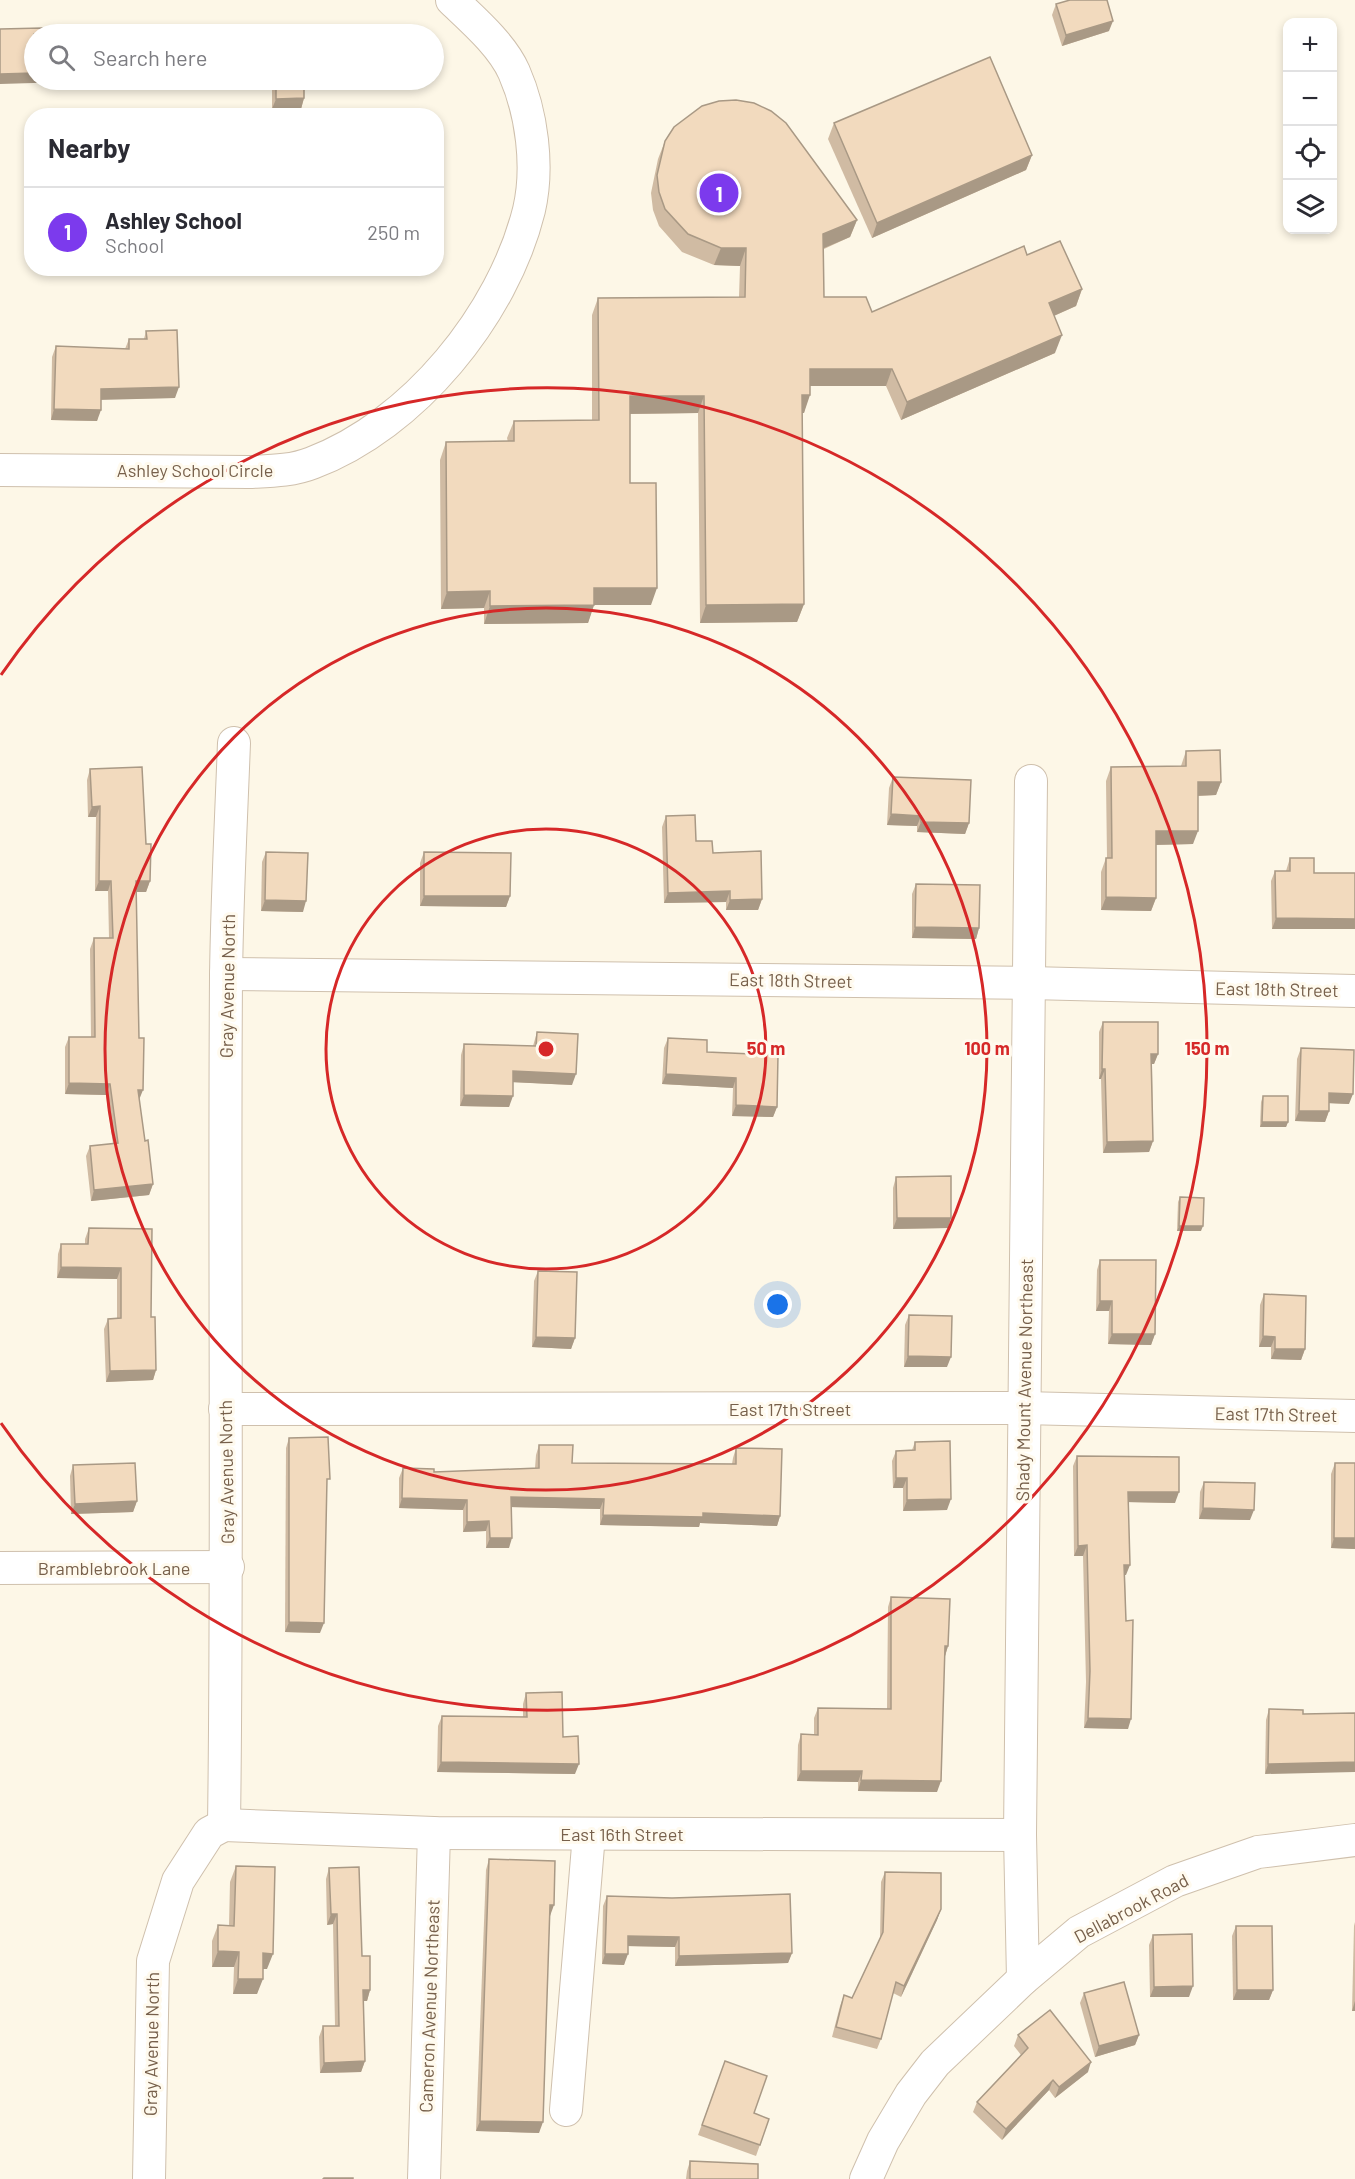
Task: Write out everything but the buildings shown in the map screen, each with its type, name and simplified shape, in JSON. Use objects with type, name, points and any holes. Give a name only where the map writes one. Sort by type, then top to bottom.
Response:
[{"type":"street","name":"Ashley School Circle","points":[[0,470],[249,472],[290,470],[350,447],[404,406],[444,367],[470,335],[511,262],[529,209],[533,178],[533,148],[528,119],[514,71],[490,39],[452,0]]},
{"type":"street","name":"Gray Avenue North","points":[[149,2179],[153,1961],[178,1881],[209,1833],[224,1825],[228,1568],[225,1409],[226,974],[234,744]]},
{"type":"street","name":"Shady Mount Avenue Northeast","points":[[1023,1979],[1020,1835],[1031,781]]},
{"type":"street","name":"East 18th Street","points":[[226,974],[1030,983],[1355,991]]},
{"type":"street","name":"East 17th Street","points":[[225,1409],[1023,1408],[1355,1416]]},
{"type":"street","name":"Bramblebrook Lane","points":[[0,1568],[228,1568]]},
{"type":"street","name":"East 16th Street","points":[[224,1825],[434,1833],[1020,1835]]},
{"type":"street","name":"Cameron Avenue Northeast","points":[[424,2179],[434,1833]]},
{"type":"street","points":[[566,2110],[589,1834]]},
{"type":"street","name":"Dellabrook Road","points":[[866,2179],[883,2141],[911,2094],[935,2063],[1023,1979],[1079,1932],[1175,1881],[1258,1852],[1355,1840]]},
{"type":"place","name":"Ashley School","points":[[719,193]]}]
